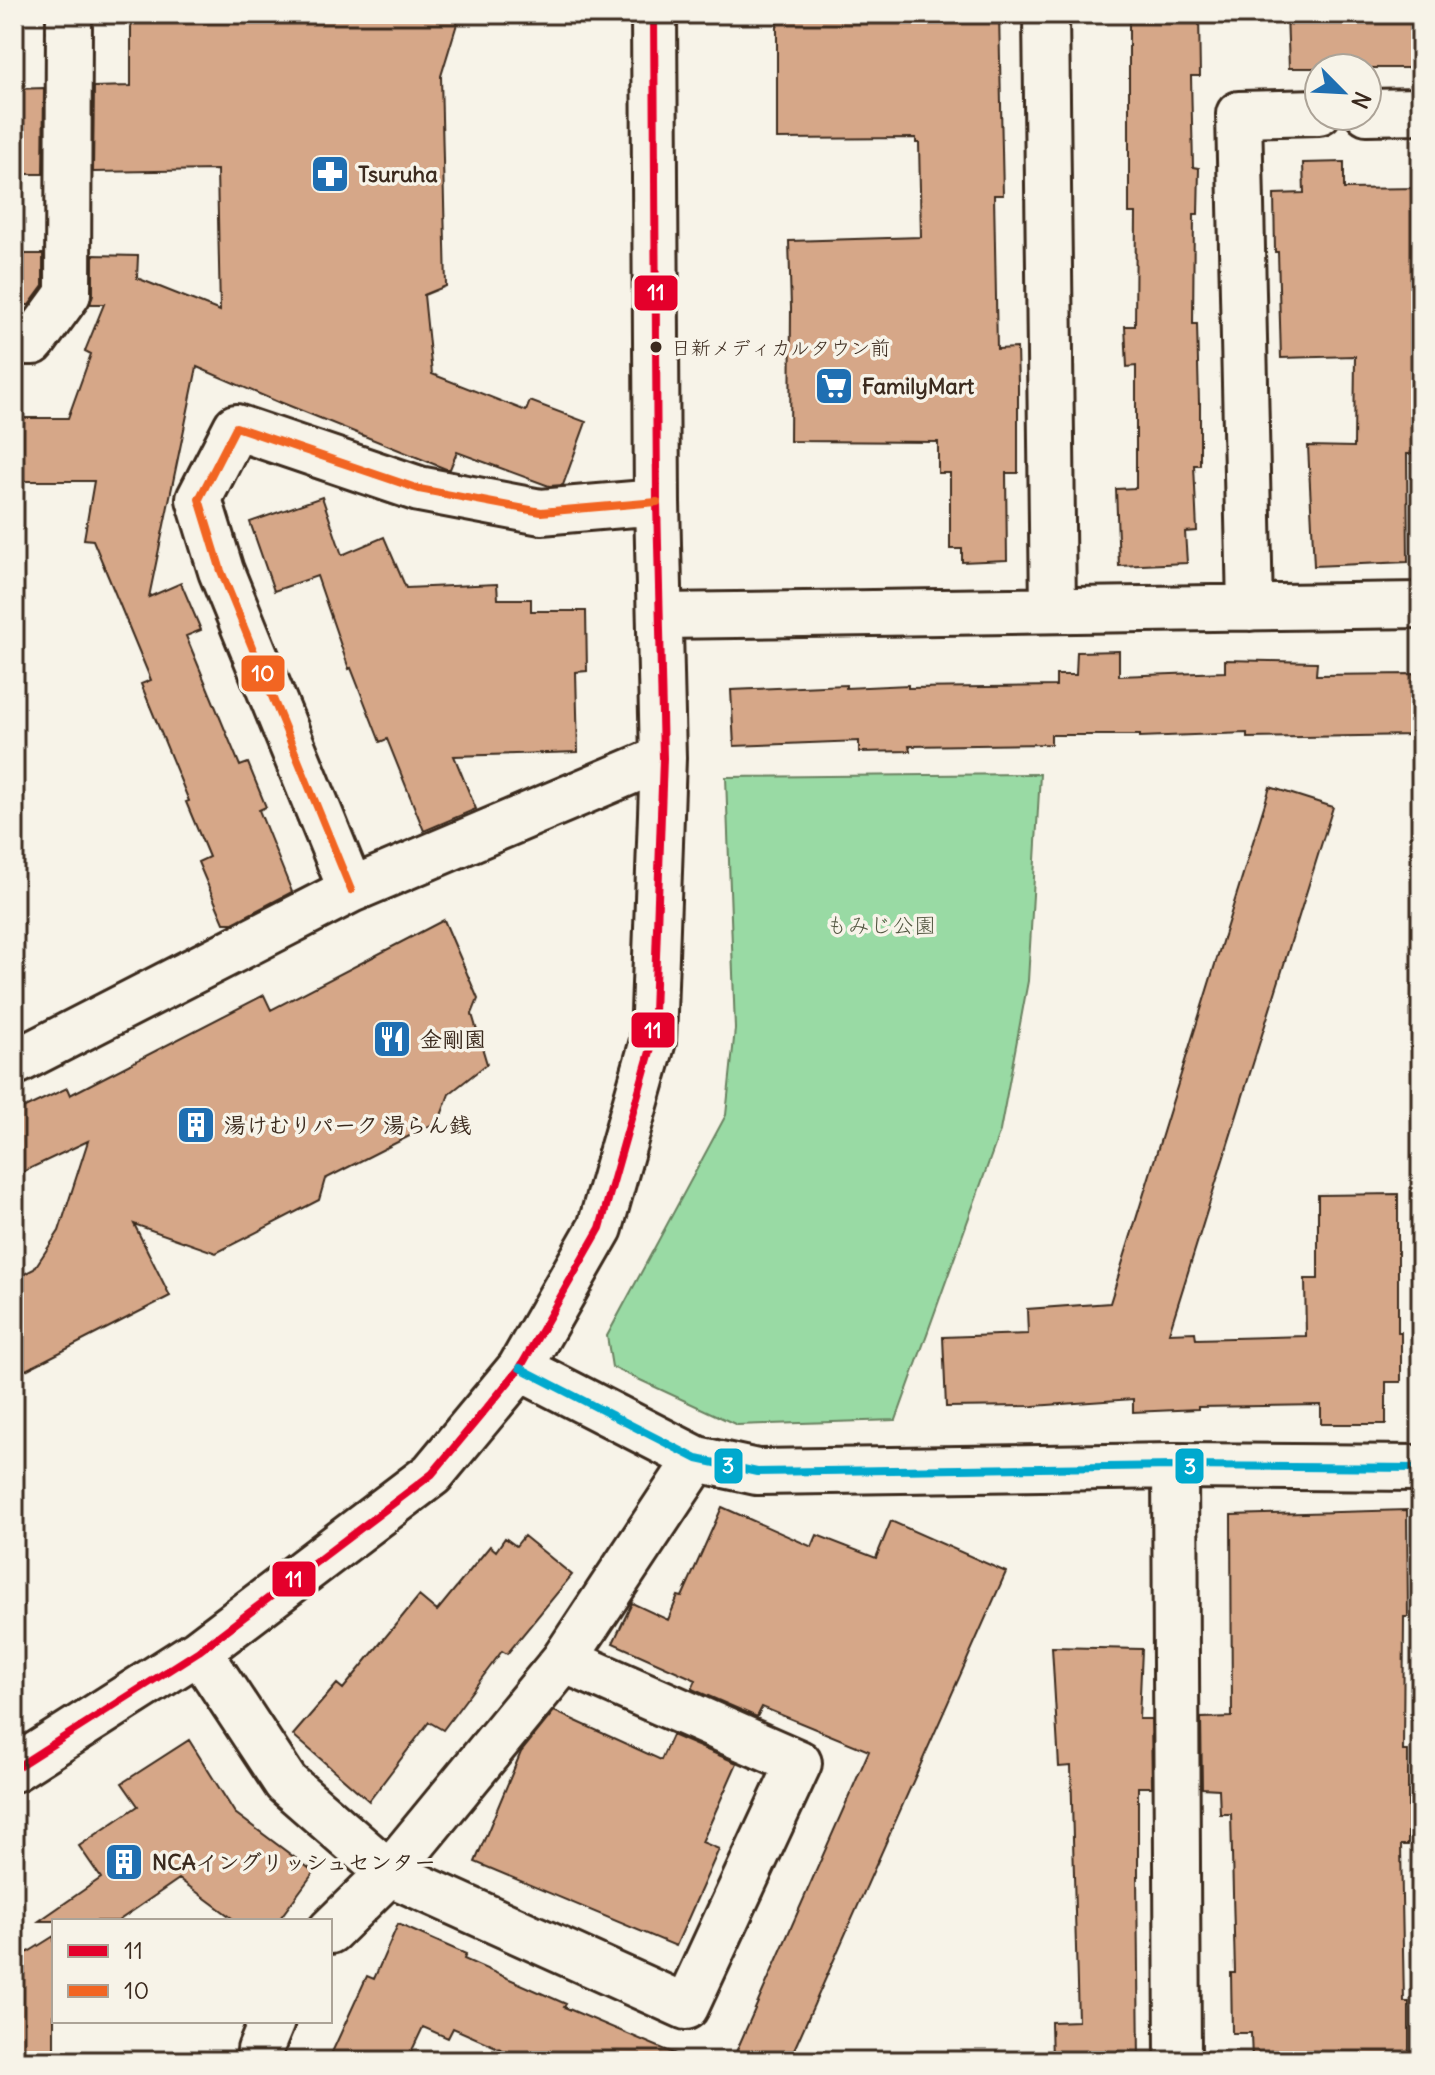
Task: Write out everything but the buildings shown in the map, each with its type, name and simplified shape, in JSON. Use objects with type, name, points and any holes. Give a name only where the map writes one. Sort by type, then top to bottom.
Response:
[{"type":"street","points":[[14,342],[33,342],[68,294],[69,14]]},
{"type":"street","points":[[14,1769],[199,1651],[432,1474],[520,1368],[600,1228],[653,1041],[663,758],[657,502],[654,14]]},
{"type":"street","points":[[1046,14],[1053,610]]},
{"type":"street","points":[[1383,112],[1421,111]]},
{"type":"street","points":[[1250,608],[1239,114],[1303,112]]},
{"type":"street","points":[[351,890],[221,571],[199,499],[236,427],[419,489],[541,512],[657,502]]},
{"type":"street","points":[[661,616],[1421,605]]},
{"type":"street","points":[[14,1063],[351,890],[663,758]]},
{"type":"street","points":[[520,1368],[697,1459],[757,1472],[1175,1466],[1421,1468]]},
{"type":"street","points":[[332,1929],[389,1873],[564,1660],[697,1459]]},
{"type":"street","points":[[1175,1466],[1178,2061]]},
{"type":"street","points":[[199,1651],[286,1783],[389,1873],[686,2007],[799,1763],[564,1660]]},
{"type":"street","points":[[260,2061],[260,2050],[271,2023]]},
{"type":"green space","name":"もみじ公園","points":[[1040,774],[1028,981],[1000,1131],[896,1420],[737,1425],[612,1367],[607,1336],[726,1115],[735,1029],[726,777]]},
{"type":"transit line","name":"11","points":[[14,1769],[199,1651],[432,1474],[520,1368],[600,1228],[653,1041],[663,758],[657,502],[654,14]]},
{"type":"transit line","name":"10","points":[[351,890],[221,571],[199,499],[236,427],[419,489],[541,512],[657,502]]},
{"type":"transit line","name":"3","points":[[520,1368],[697,1459],[757,1472],[1175,1466],[1421,1468]]},
{"type":"place","name":"Tsuruha","points":[[330,174]]},
{"type":"place","name":"日新メディカルタウン前","points":[[656,347]]},
{"type":"place","name":"FamilyMart","points":[[834,386]]},
{"type":"place","name":"金剛園","points":[[392,1039]]},
{"type":"place","name":"湯けむりパーク 湯らん銭","points":[[196,1125]]},
{"type":"place","name":"NCAイングリッシュセンター","points":[[124,1862]]}]
